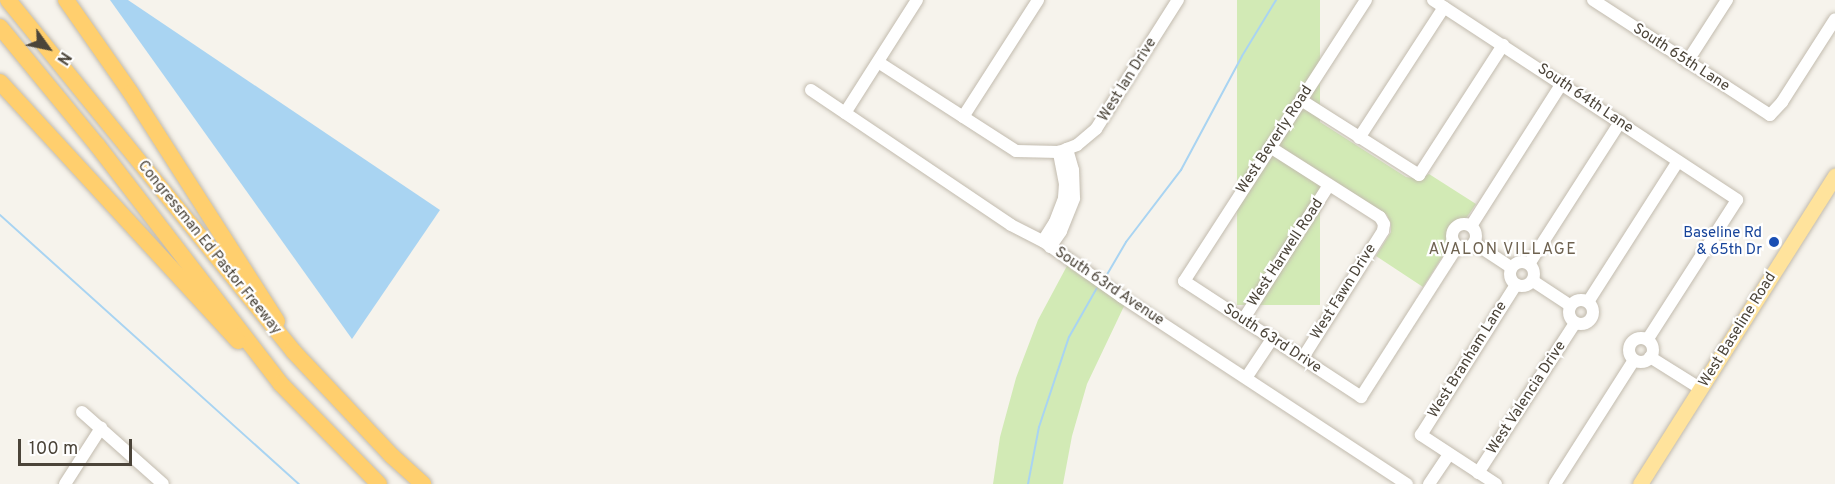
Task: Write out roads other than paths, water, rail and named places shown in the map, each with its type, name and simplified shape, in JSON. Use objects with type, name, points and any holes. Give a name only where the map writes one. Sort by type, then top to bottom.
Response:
[{"type":"highway","name":"Congressman Ed Pastor Freeway","points":[[8,0],[293,351],[392,456],[423,484]]},
{"type":"highway","points":[[66,0],[118,74],[262,294],[293,351]]},
{"type":"highway","name":"Congressman Ed Pastor Freeway","points":[[0,27],[97,145],[281,384],[379,484]]},
{"type":"highway","points":[[0,82],[222,326],[281,384]]},
{"type":"main road","name":"West Baseline Road","points":[[1640,484],[1831,193],[1835,176]]},
{"type":"street","points":[[845,113],[917,0]]},
{"type":"street","points":[[963,117],[1038,0]]},
{"type":"street","name":"West Ian Drive","points":[[1063,150],[1096,129],[1178,0]]},
{"type":"street","name":"West Beverly Road","points":[[1184,281],[1366,0]]},
{"type":"street","points":[[1687,62],[1727,0]]},
{"type":"street","name":"South 65th Lane","points":[[1600,2],[1687,62],[1770,115],[1782,102],[1835,19]]},
{"type":"street","points":[[1359,138],[1439,3]]},
{"type":"street","name":"South 64th Lane","points":[[1439,3],[1737,200],[1647,340]]},
{"type":"street","points":[[1301,100],[1419,175],[1503,45]]},
{"type":"street","points":[[878,62],[1016,151],[1063,150],[1073,170],[1074,198],[1061,231],[1047,244]]},
{"type":"street","points":[[1471,226],[1562,84]]},
{"type":"street","name":"South 63rd Avenue","points":[[811,90],[1011,225],[1047,244],[1116,293],[1407,484]]},
{"type":"street","points":[[1529,264],[1620,122]]},
{"type":"street","points":[[1270,147],[1329,185]]},
{"type":"street","name":"West Valencia Drive","points":[[1479,473],[1575,323],[1583,325],[1590,321],[1593,309],[1588,302],[1678,161]]},
{"type":"street","name":"West Fawn Drive","points":[[1302,358],[1383,231],[1384,224],[1380,217],[1329,185]]},
{"type":"street","name":"West Harwell Road","points":[[1243,320],[1329,185]]},
{"type":"street","points":[[1460,225],[1471,226],[1476,236],[1474,243],[1464,249],[1457,247],[1451,238],[1454,228],[1460,225]]},
{"type":"street","points":[[1474,243],[1512,268],[1521,262],[1529,264],[1534,270],[1533,281],[1571,306]]},
{"type":"street","name":"South 63rd Drive","points":[[1184,281],[1360,397],[1457,247]]},
{"type":"street","name":"West Branham Lane","points":[[1512,268],[1510,275],[1516,285],[1523,287],[1533,281]]},
{"type":"street","name":"West Branham Lane","points":[[1449,454],[1420,435],[1516,285]]},
{"type":"street","points":[[1575,323],[1569,313],[1571,306],[1577,301],[1588,302]]},
{"type":"street","points":[[1246,378],[1272,339]]},
{"type":"street","points":[[1638,339],[1647,340],[1652,346],[1650,357],[1643,362],[1635,360],[1630,355],[1630,345],[1638,339]]},
{"type":"street","points":[[1650,357],[1701,389]]},
{"type":"street","points":[[1555,484],[1635,360]]},
{"type":"street","points":[[82,411],[163,484]]},
{"type":"street","points":[[65,484],[101,428]]},
{"type":"street","points":[[1429,484],[1449,454],[1496,484]]},
{"type":"water","points":[[110,0],[128,0],[440,210],[352,339]]},
{"type":"waterway","points":[[1105,278],[1126,242],[1181,170],[1242,56],[1276,0]]},
{"type":"waterway","points":[[0,215],[299,484]]},
{"type":"waterway","points":[[1028,484],[1039,427],[1069,337],[1097,288]]},
{"type":"place","name":"Baseline Rd & 65th Dr","points":[[1774,242]]},
{"type":"district","name":"AVALON VILLAGE","points":[[1503,250]]}]
